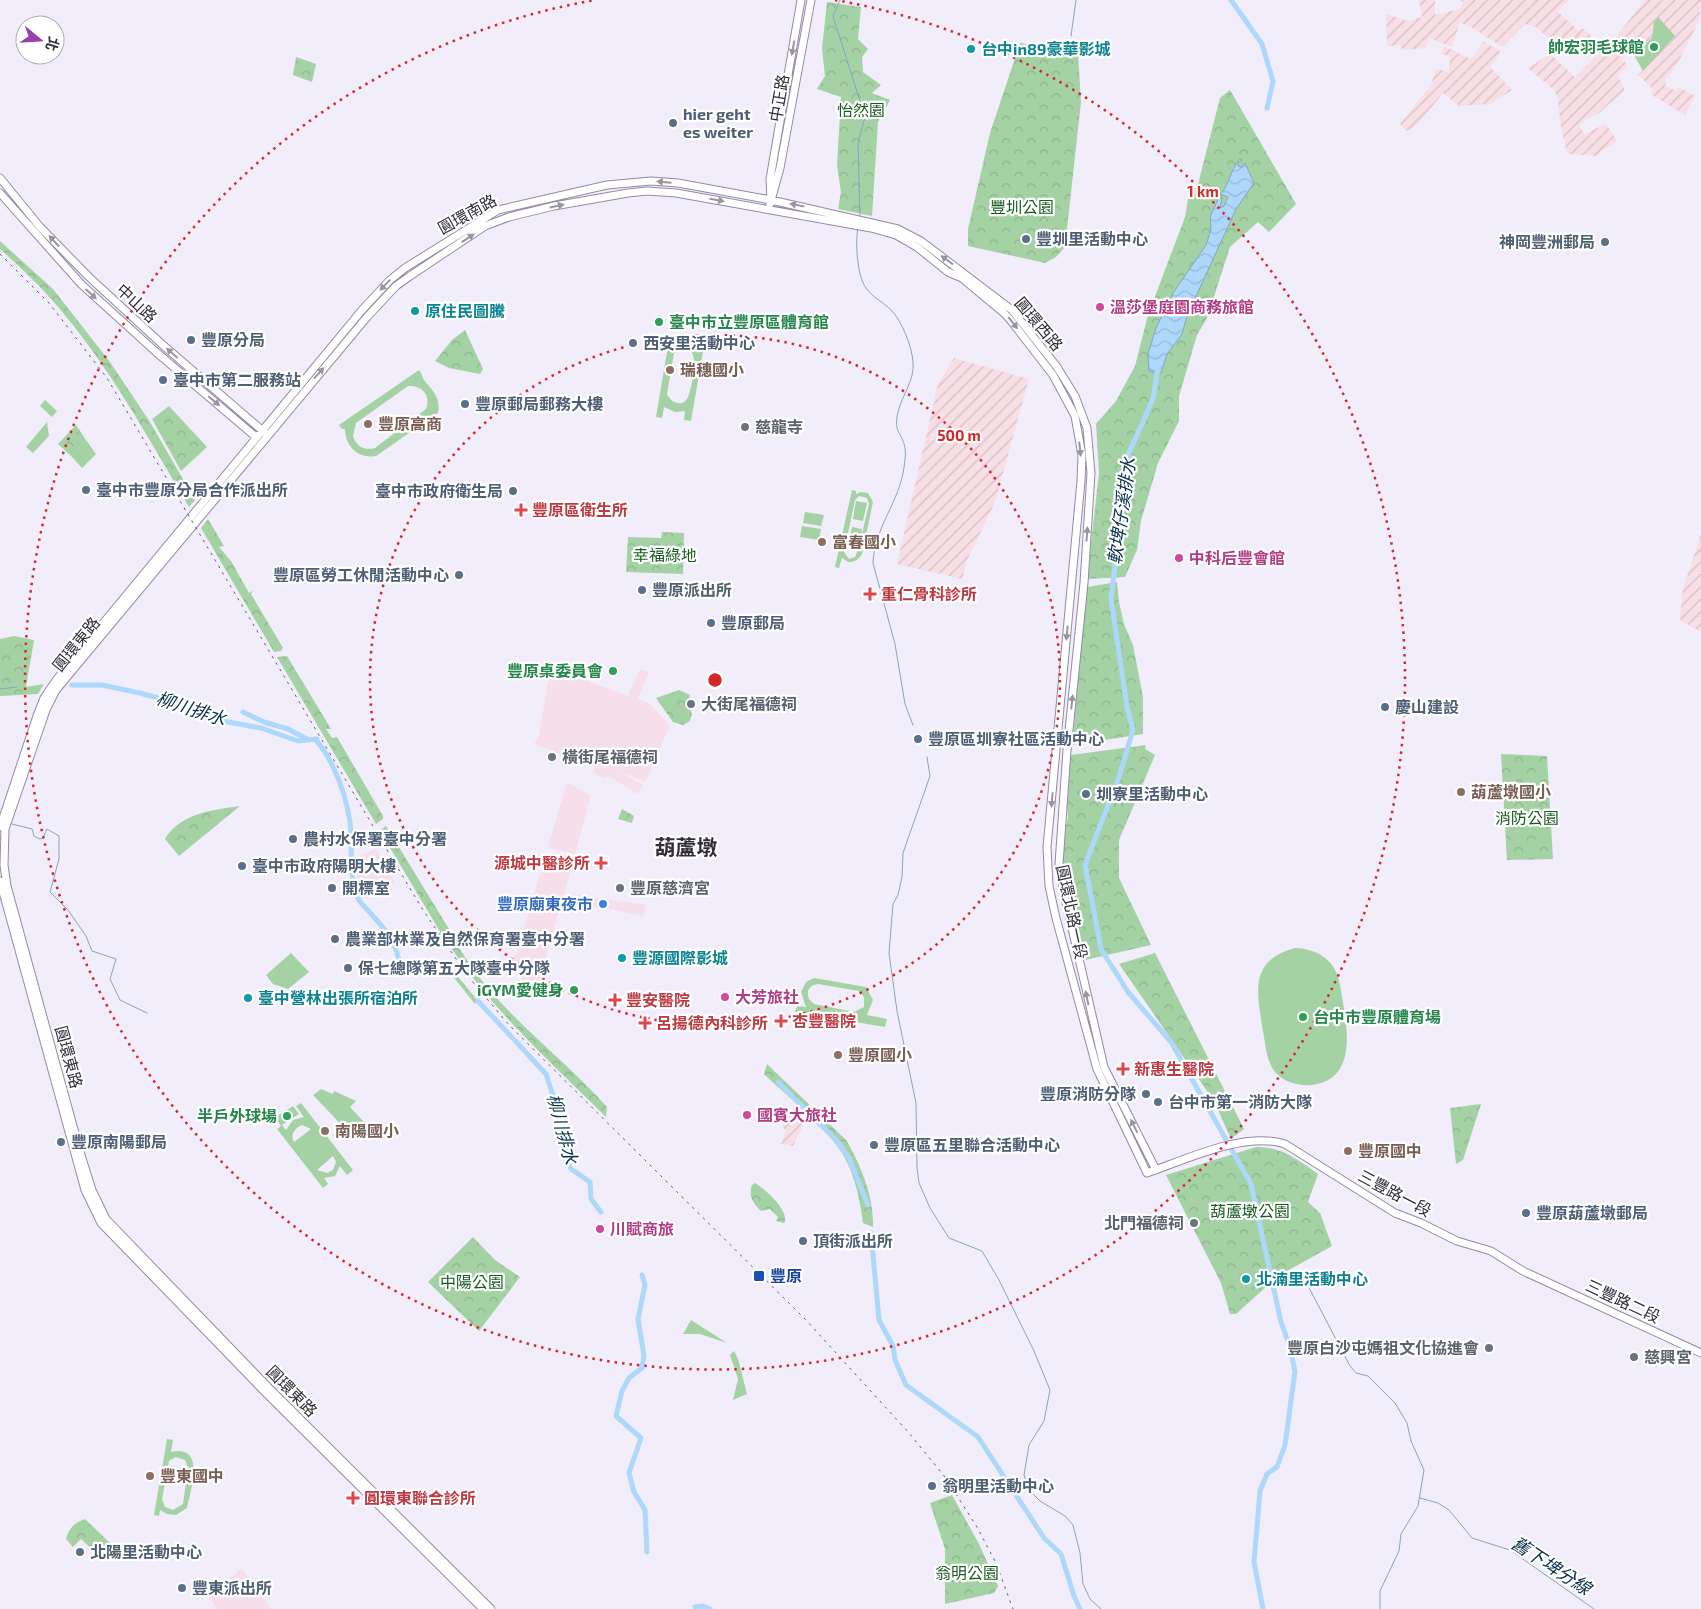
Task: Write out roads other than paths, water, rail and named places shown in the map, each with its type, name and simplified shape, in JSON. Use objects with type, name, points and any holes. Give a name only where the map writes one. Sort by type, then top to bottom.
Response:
[{"type":"main road","name":"中正路","points":[[770,210],[770,179],[801,0]]},
{"type":"main road","name":"中正路","points":[[771,200],[780,168],[811,0]]},
{"type":"main road","name":"中山路","points":[[0,178],[40,227],[89,277],[214,390],[263,429]]},
{"type":"main road","name":"圓環南路","points":[[256,437],[362,310],[390,280],[423,255],[498,210],[607,185],[648,181],[678,183],[771,200]]},
{"type":"main road","name":"圓環南路","points":[[266,437],[367,317],[396,286],[484,226],[509,217],[554,206],[628,192],[647,191],[676,194],[770,210]]},
{"type":"main road","name":"中山路","points":[[0,193],[81,284],[156,352],[256,437]]},
{"type":"main road","name":"圓環西路","points":[[771,200],[898,229],[922,241],[965,273],[1012,310],[1022,322],[1057,367],[1075,396],[1087,428],[1091,473],[1084,583]]},
{"type":"main road","name":"圓環西路","points":[[770,210],[871,228],[896,235],[917,247],[948,272],[962,278],[1012,322],[1053,375],[1069,403],[1078,428],[1082,455],[1081,481],[1071,584]]},
{"type":"main road","points":[[256,437],[266,437],[263,429]]},
{"type":"main road","name":"圓環東路","points":[[0,827],[37,716],[49,690],[256,437]]},
{"type":"main road","name":"圓環東路","points":[[266,437],[56,690],[46,710],[5,829],[5,876],[81,1155],[92,1190],[106,1220],[171,1288],[491,1609]]},
{"type":"main road","name":"圓環北路一段","points":[[1071,584],[1048,848],[1049,886],[1097,1069],[1147,1172],[1156,1170],[1104,1067],[1065,898],[1059,864],[1067,750],[1084,583]]},
{"type":"main road","name":"圓環東路","points":[[0,881],[85,1190],[101,1223],[238,1364],[483,1609]]},
{"type":"main road","name":"三豐路一段","points":[[1156,1170],[1245,1142],[1274,1140],[1286,1144],[1395,1213],[1421,1223],[1457,1241],[1491,1251],[1533,1275]]},
{"type":"main road","name":"三豐路二段","points":[[1533,1275],[1701,1353]]},
{"type":"water","points":[[1240,159],[1242,160],[1238,163],[1238,166],[1242,167],[1245,163],[1254,183],[1236,209],[1187,316],[1182,334],[1167,354],[1161,373],[1149,371],[1148,354],[1156,328],[1173,293],[1206,245],[1211,229],[1210,217],[1219,197],[1222,199],[1220,208],[1224,206],[1228,197],[1220,194]]},
{"type":"waterway","points":[[840,0],[833,16],[865,117],[858,143],[860,217]]},
{"type":"waterway","points":[[1071,36],[1076,0]]},
{"type":"waterway","name":"軟埤仔溪排水","points":[[1231,0],[1262,44],[1273,81],[1267,108]]},
{"type":"waterway","points":[[858,228],[858,259],[863,283],[874,297],[891,310],[903,327],[913,362],[912,375],[897,419],[897,429],[904,442],[905,450],[902,479],[882,526],[874,550],[873,563],[895,644],[905,704],[913,725]]},
{"type":"waterway","points":[[1158,367],[1153,399],[1128,455],[1111,599],[1127,707],[1133,730],[1119,777],[1085,865],[1101,949],[1128,992],[1171,1042],[1251,1184],[1281,1322],[1289,1344],[1295,1371],[1285,1445],[1277,1467],[1267,1474],[1260,1491],[1254,1562],[1263,1609]]},
{"type":"waterway","name":"柳川排水","points":[[72,685],[102,685],[140,693],[183,705],[206,718],[261,728],[298,741],[317,739]]},
{"type":"waterway","name":"柳川排水","points":[[0,689],[17,687]]},
{"type":"waterway","name":"柳川排水","points":[[243,712],[264,722],[288,729],[307,739]]},
{"type":"waterway","name":"柳川排水","points":[[315,739],[335,770],[344,795],[350,820],[352,876],[356,893],[360,902],[383,927],[391,939],[401,968]]},
{"type":"waterway","points":[[927,757],[930,776],[903,853],[902,877],[898,895],[893,904],[889,953],[897,1011],[916,1103],[919,1183],[930,1208],[949,1238],[982,1251],[999,1280],[1034,1351],[1050,1390],[1044,1421],[1029,1445],[1024,1475],[1029,1490],[1040,1501],[1065,1516],[1073,1525],[1080,1553],[1083,1584],[1090,1599],[1101,1609]]},
{"type":"waterway","points":[[12,824],[32,829],[34,836],[40,839],[43,838],[47,829],[59,836],[59,859],[50,892],[68,910],[86,936],[92,951],[116,959],[110,979],[120,1000],[147,1013]]},
{"type":"waterway","name":"柳川排水","points":[[478,1001],[546,1074],[567,1139],[567,1161],[571,1169],[590,1182],[591,1199],[601,1212]]},
{"type":"waterway","points":[[778,1082],[838,1142],[849,1158],[868,1205]]},
{"type":"waterway","points":[[871,1233],[879,1320],[893,1346],[895,1360],[906,1385],[978,1437],[1044,1538],[1061,1554],[1080,1609]]},
{"type":"waterway","name":"柳川排水","points":[[642,1275],[645,1285],[638,1319],[644,1356],[642,1368],[629,1378],[622,1391],[616,1416],[641,1438],[629,1473],[634,1492],[645,1510],[647,1552]]},
{"type":"waterway","points":[[1306,1282],[1350,1366],[1356,1373],[1368,1376],[1395,1403],[1407,1423],[1411,1441],[1424,1470],[1418,1506],[1401,1534],[1399,1551],[1380,1591],[1380,1609]]},
{"type":"waterway","name":"舊下埤分線","points":[[1420,1498],[1438,1503],[1449,1510],[1472,1538],[1510,1550],[1594,1609]]},
{"type":"waterway","name":"柳川排水","points":[[695,1607],[703,1606],[710,1609]]},
{"type":"railway","points":[[0,254],[49,303],[107,378],[421,907],[467,975],[509,1025],[806,1320],[909,1433],[945,1477],[977,1527],[996,1563],[1013,1609]]},
{"type":"place","name":"帥宏羽毛球館","points":[[1654,47]]},
{"type":"place","name":"台中in89豪華影城","points":[[971,49]]},
{"type":"place","name":"hier geht es weiter","points":[[673,123]]},
{"type":"place","name":"豐圳里活動中心","points":[[1026,239]]},
{"type":"place","name":"神岡豐洲郵局","points":[[1605,242]]},
{"type":"place","name":"溫莎堡庭園商務旅館","points":[[1100,307]]},
{"type":"place","name":"原住民圖騰","points":[[415,311]]},
{"type":"place","name":"臺中市立豐原區體育館","points":[[659,322]]},
{"type":"place","name":"豐原分局","points":[[191,340]]},
{"type":"place","name":"西安里活動中心","points":[[633,343]]},
{"type":"place","name":"瑞穗國小","points":[[670,370]]},
{"type":"place","name":"臺中市第二服務站","points":[[163,380]]},
{"type":"place","name":"豐原郵局郵務大樓","points":[[465,404]]},
{"type":"place","name":"豐原高商","points":[[368,424]]},
{"type":"place","name":"慈龍寺","points":[[745,427]]},
{"type":"place","name":"臺中市豐原分局合作派出所","points":[[86,490]]},
{"type":"place","name":"臺中市政府衛生局","points":[[513,491]]},
{"type":"place","name":"豐原區衛生所","points":[[521,510]]},
{"type":"place","name":"富春國小","points":[[822,542]]},
{"type":"place","name":"中科后豐會館","points":[[1179,558]]},
{"type":"place","name":"豐原區勞工休閒活動中心","points":[[459,575]]},
{"type":"place","name":"豐原派出所","points":[[642,590]]},
{"type":"place","name":"重仁骨科診所","points":[[870,594]]},
{"type":"place","name":"豐原郵局","points":[[711,623]]},
{"type":"place","name":"豐原桌委員會","points":[[613,671]]},
{"type":"place","name":"大街尾福德祠","points":[[691,704]]},
{"type":"place","name":"慶山建設","points":[[1385,707]]},
{"type":"place","name":"豐原區圳寮社區活動中心","points":[[918,739]]},
{"type":"place","name":"橫街尾福德祠","points":[[552,757]]},
{"type":"place","name":"葫蘆墩國小","points":[[1461,792]]},
{"type":"place","name":"圳寮里活動中心","points":[[1086,794]]},
{"type":"place","name":"農村水保署臺中分署","points":[[293,839]]},
{"type":"place","name":"源城中醫診所","points":[[601,863]]},
{"type":"place","name":"臺中市政府陽明大樓","points":[[242,866]]},
{"type":"place","name":"開標室","points":[[332,888]]},
{"type":"place","name":"豐原慈濟宮","points":[[620,888]]},
{"type":"place","name":"豐原廟東夜市","points":[[603,904]]},
{"type":"place","name":"農業部林業及自然保育署臺中分署","points":[[335,939]]},
{"type":"place","name":"豐源國際影城","points":[[622,958]]},
{"type":"place","name":"保七總隊第五大隊臺中分隊","points":[[348,968]]},
{"type":"place","name":"iGYM愛健身","points":[[574,990]]},
{"type":"place","name":"大芳旅社","points":[[725,997]]},
{"type":"place","name":"臺中營林出張所宿泊所","points":[[248,998]]},
{"type":"place","name":"豐安醫院","points":[[615,1000]]},
{"type":"place","name":"台中市豐原體育場","points":[[1303,1017]]},
{"type":"place","name":"杏豐醫院","points":[[781,1021]]},
{"type":"place","name":"呂揚德內科診所","points":[[645,1023]]},
{"type":"place","name":"豐原國小","points":[[838,1055]]},
{"type":"place","name":"新惠生醫院","points":[[1123,1069]]},
{"type":"place","name":"豐原消防分隊","points":[[1146,1094]]},
{"type":"place","name":"台中市第一消防大隊","points":[[1158,1102]]},
{"type":"place","name":"國賓大旅社","points":[[747,1115]]},
{"type":"place","name":"半戶外球場","points":[[287,1116]]},
{"type":"place","name":"南陽國小","points":[[325,1131]]},
{"type":"place","name":"豐原南陽郵局","points":[[61,1142]]},
{"type":"place","name":"豐原區五里聯合活動中心","points":[[874,1145]]},
{"type":"place","name":"豐原國中","points":[[1348,1151]]},
{"type":"place","name":"豐原葫蘆墩郵局","points":[[1526,1213]]},
{"type":"place","name":"北門福德祠","points":[[1194,1223]]},
{"type":"place","name":"川賦商旅","points":[[600,1229]]},
{"type":"place","name":"頂街派出所","points":[[803,1241]]},
{"type":"place","name":"豐原","points":[[759,1276]]},
{"type":"place","name":"北湳里活動中心","points":[[1246,1279]]},
{"type":"place","name":"豐原白沙屯媽祖文化協進會","points":[[1489,1348]]},
{"type":"place","name":"慈興宮","points":[[1634,1357]]},
{"type":"place","name":"豐東國中","points":[[150,1476]]},
{"type":"place","name":"翁明里活動中心","points":[[932,1486]]},
{"type":"place","name":"圓環東聯合診所","points":[[353,1498]]},
{"type":"place","name":"北陽里活動中心","points":[[80,1552]]},
{"type":"place","name":"豐東派出所","points":[[182,1588]]},
{"type":"district","name":"葫蘆墩","points":[[686,848]]},
{"type":"park label","name":"怡然園","points":[[861,110]]},
{"type":"park label","name":"豐圳公園","points":[[1022,207]]},
{"type":"park label","name":"幸福綠地","points":[[665,555]]},
{"type":"park label","name":"消防公園","points":[[1527,818]]},
{"type":"park label","name":"葫蘆墩公園","points":[[1250,1211]]},
{"type":"park label","name":"中陽公園","points":[[472,1282]]},
{"type":"park label","name":"翁明公園","points":[[967,1573]]}]
